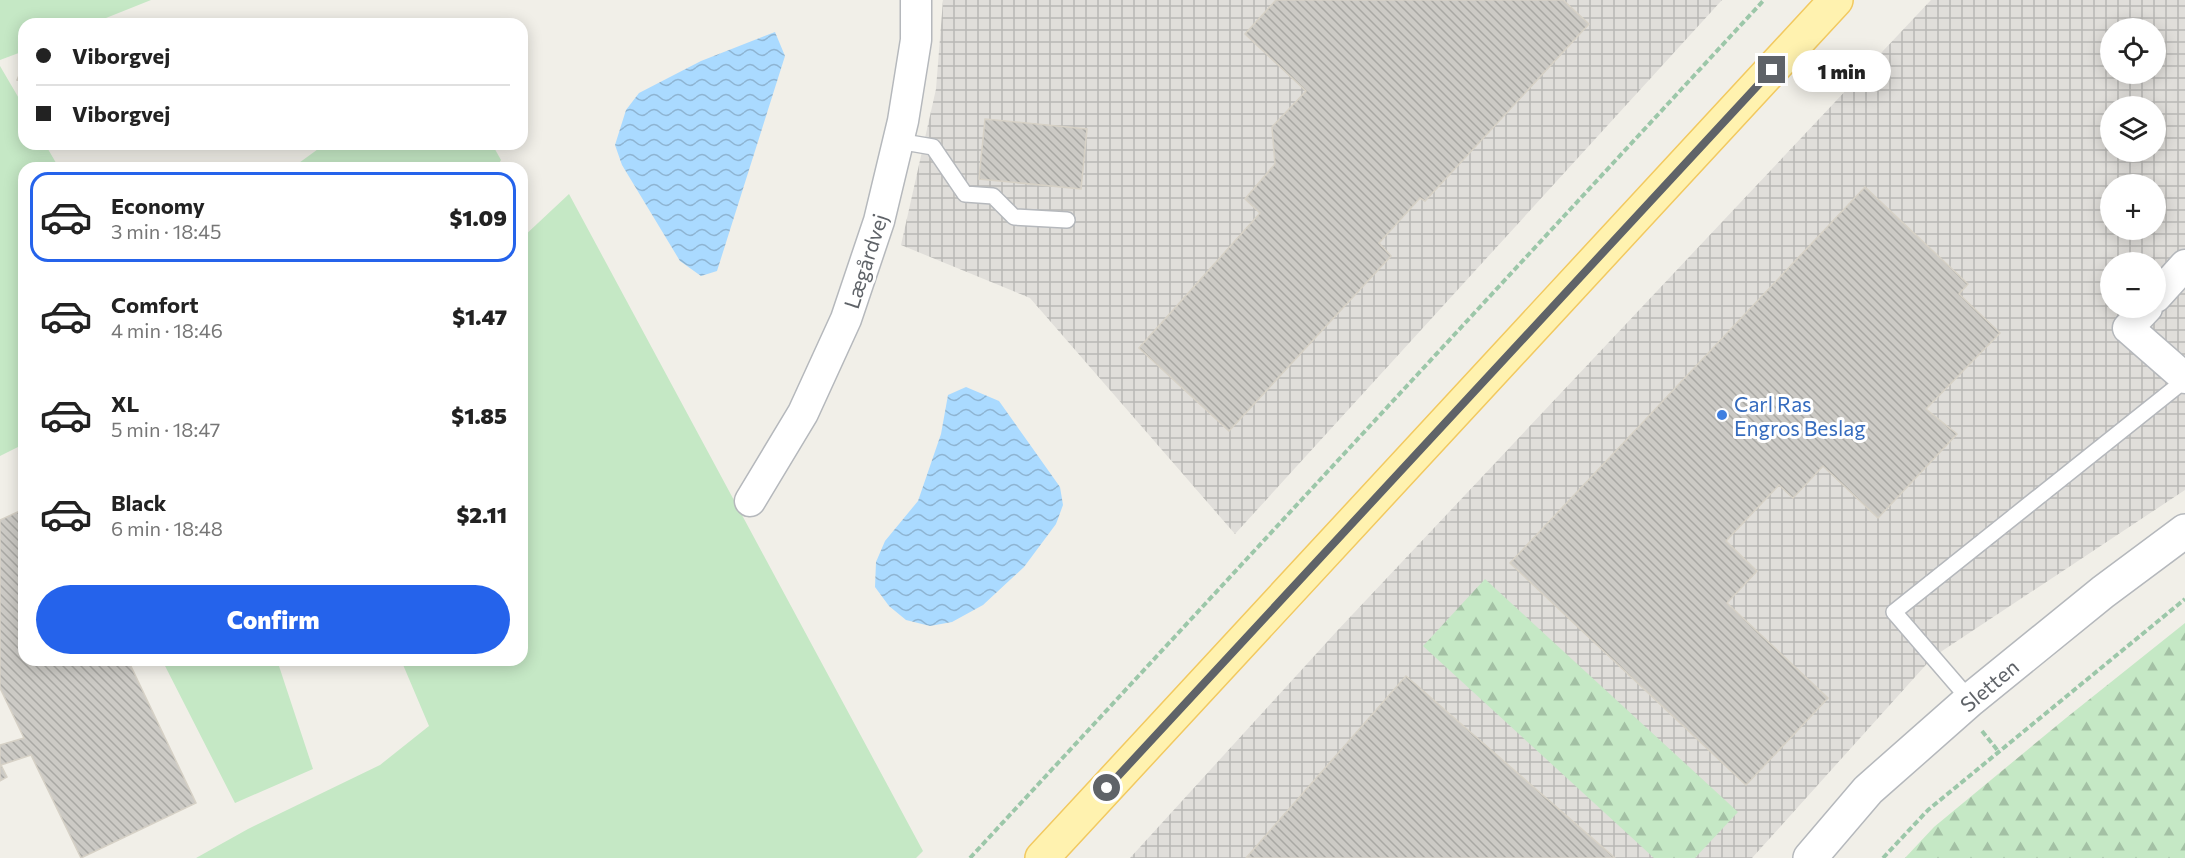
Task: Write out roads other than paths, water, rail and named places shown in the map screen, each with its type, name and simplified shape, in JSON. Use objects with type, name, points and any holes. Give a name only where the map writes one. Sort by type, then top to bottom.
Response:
[{"type":"main road","points":[[1042,858],[1836,0]]},
{"type":"street","name":"Lægårdvej","points":[[750,501],[803,413],[846,319],[879,221],[898,141],[916,40],[916,0]]},
{"type":"street","points":[[2166,286],[2185,265]]},
{"type":"street","points":[[2137,318],[2128,328],[2185,379]]},
{"type":"street","name":"Sletten","points":[[1810,858],[1868,790],[1970,700],[2103,592],[2185,531]]},
{"type":"lane","points":[[898,141],[933,147],[965,194],[993,196],[1014,218],[1067,220]]},
{"type":"lane","points":[[1970,700],[1894,612],[2185,379]]},
{"type":"water","points":[[775,32],[785,56],[717,271],[701,276],[680,261],[622,165],[615,145],[626,110],[639,93],[701,61]]},
{"type":"water","points":[[966,387],[999,401],[1060,487],[1063,505],[1056,524],[1024,567],[983,605],[952,622],[930,626],[906,620],[889,606],[875,587],[876,562],[885,541],[918,501],[941,434],[948,395]]},
{"type":"place","name":"Carl Ras Engros Beslag","points":[[1722,415]]}]
